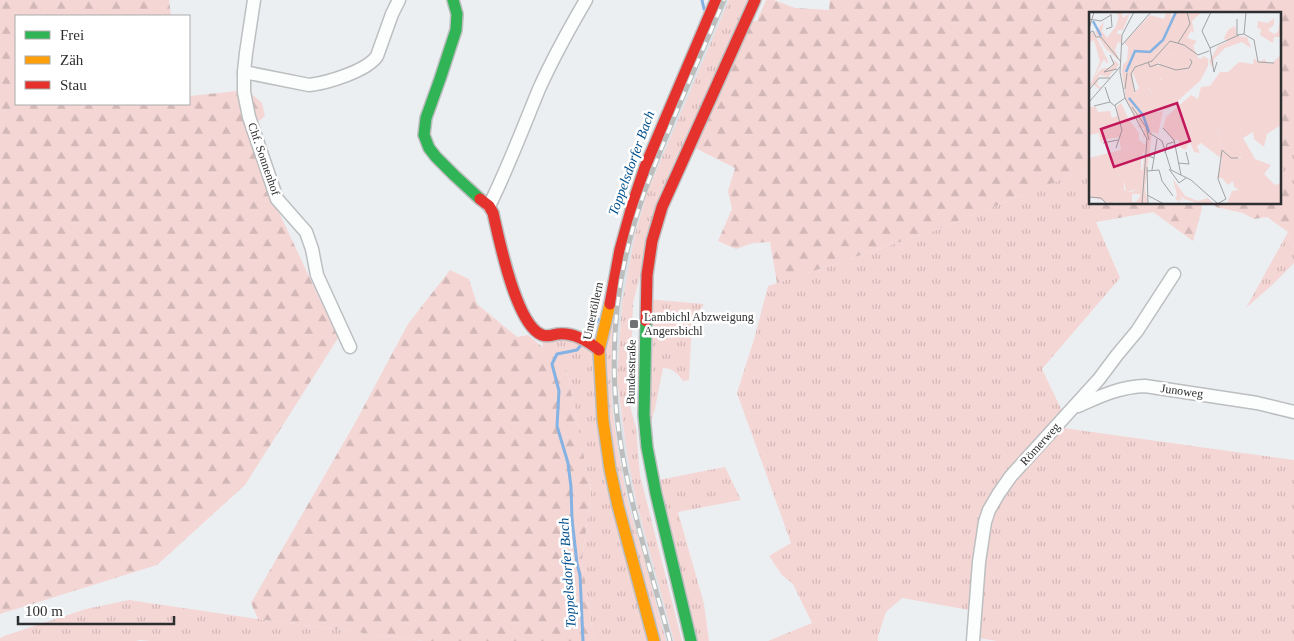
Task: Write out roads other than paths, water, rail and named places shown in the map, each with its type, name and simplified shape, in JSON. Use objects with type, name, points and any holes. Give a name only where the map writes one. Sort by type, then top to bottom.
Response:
[{"type":"street","name":"Chf. Sonnenhof","points":[[254,0],[244,72],[244,92],[249,117],[277,199],[306,232],[312,248],[317,275],[350,347]]},
{"type":"street","points":[[244,72],[309,85],[367,67],[378,56],[398,0]]},
{"type":"street","points":[[453,0],[457,23],[441,79],[425,121],[424,135],[426,141],[434,154],[451,173],[489,206],[493,213],[509,278],[529,323],[541,335],[568,334],[576,336],[584,339],[599,350]]},
{"type":"street","points":[[489,206],[558,48],[586,0]]},
{"type":"street","name":"Untertöllern","points":[[654,641],[610,469],[603,420],[599,350],[620,250],[645,167],[716,0]]},
{"type":"street","name":"Bundesstraße","points":[[691,641],[656,499],[646,436],[644,406],[647,275],[652,241],[662,208],[755,0]]},
{"type":"street","name":"Römerweg","points":[[973,641],[982,539],[990,510],[999,493],[1011,476],[1099,379],[1137,331],[1174,274]]},
{"type":"street","name":"Junoweg","points":[[1072,408],[1115,390],[1132,386],[1145,386],[1257,402],[1294,412]]},
{"type":"waterway","name":"Toppelsdorfer Bach","points":[[702,0],[704,9]]},
{"type":"waterway","name":"Toppelsdorfer Bach","points":[[589,335],[598,319]]},
{"type":"waterway","name":"Toppelsdorfer Bach","points":[[581,345],[577,350],[557,354],[552,364],[559,391],[557,426],[568,463],[571,487],[572,519],[580,575],[583,641]]},
{"type":"railway","points":[[670,641],[644,548],[622,453],[614,371],[616,314],[626,258],[642,198],[724,0]]},
{"type":"place","name":"Lambichl Abzweigung Angersbichl","points":[[634,324]]}]
